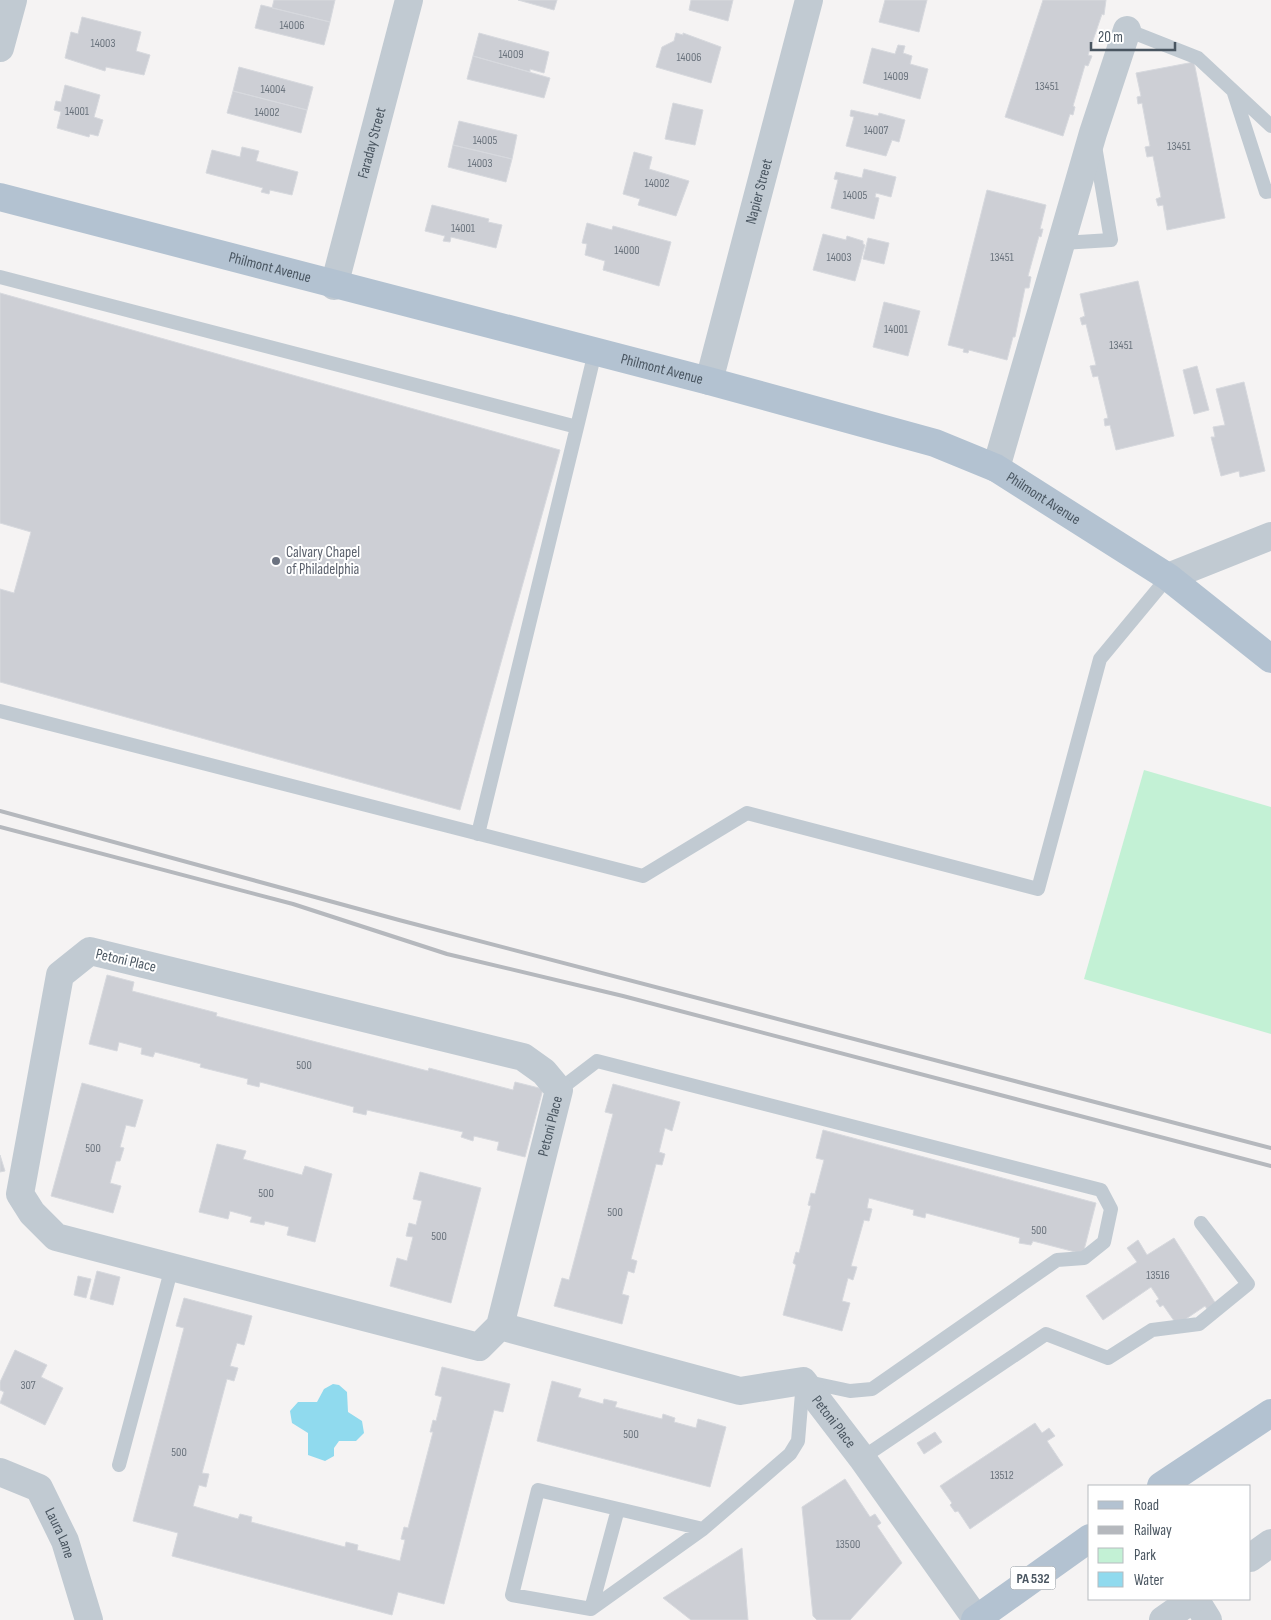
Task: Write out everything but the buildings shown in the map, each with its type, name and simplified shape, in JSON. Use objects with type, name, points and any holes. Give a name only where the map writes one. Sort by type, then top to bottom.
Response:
[{"type":"main road","name":"Philmont Avenue","points":[[0,197],[334,286],[709,381],[934,443],[996,468],[1168,577],[1271,659]]},
{"type":"main road","points":[[1163,1485],[1271,1413]]},
{"type":"main road","name":"PA 532","points":[[976,1620],[1088,1539]]},
{"type":"street","points":[[0,48],[13,0]]},
{"type":"street","name":"Faraday Street","points":[[334,286],[409,0]]},
{"type":"street","name":"Napier Street","points":[[709,381],[809,0]]},
{"type":"street","points":[[996,468],[1093,133],[1128,30]]},
{"type":"street","points":[[1168,577],[1271,536]]},
{"type":"street","name":"Petoni Place","points":[[90,951],[523,1057],[544,1072],[559,1090],[500,1326],[479,1348],[172,1267],[56,1237],[32,1213],[20,1194],[60,975],[90,951]]},
{"type":"street","name":"Petoni Place","points":[[500,1326],[740,1391],[803,1381],[862,1458],[976,1620]]},
{"type":"street","name":"Laura Lane","points":[[0,1472],[39,1488],[65,1541],[89,1620]]},
{"type":"street","points":[[1251,1557],[1271,1543]]},
{"type":"street","points":[[1164,1620],[1193,1600]]},
{"type":"street","points":[[1195,1600],[1208,1620]]},
{"type":"lane","points":[[1128,30],[1198,58],[1271,126]]},
{"type":"lane","points":[[1233,90],[1266,192],[1271,191]]},
{"type":"lane","points":[[1062,243],[1111,240],[1093,133]]},
{"type":"lane","points":[[0,277],[577,427]]},
{"type":"lane","points":[[478,834],[595,352]]},
{"type":"lane","points":[[0,711],[644,876],[747,813],[1038,889],[1100,659],[1168,577]]},
{"type":"lane","points":[[559,1090],[597,1061],[1101,1190],[1111,1209],[1104,1242],[1084,1258],[1057,1260],[872,1389],[850,1391],[803,1381],[798,1441],[790,1454],[703,1529],[591,1609],[512,1596],[538,1490],[703,1529]]},
{"type":"lane","points":[[862,1458],[1046,1334],[1108,1358],[1152,1330],[1199,1324],[1248,1284],[1201,1223]]},
{"type":"lane","points":[[119,1464],[172,1267]]},
{"type":"lane","points":[[591,1609],[618,1510]]},
{"type":"green space","points":[[1144,770],[1271,807],[1271,1034],[1084,979]]},
{"type":"water","points":[[333,1384],[339,1385],[347,1392],[348,1412],[362,1421],[364,1433],[356,1441],[339,1441],[334,1448],[334,1456],[325,1461],[308,1455],[308,1433],[292,1423],[290,1411],[298,1402],[317,1402],[324,1389]]},
{"type":"railway","points":[[0,811],[399,920],[1271,1148]]},
{"type":"railway","points":[[0,827],[293,904],[447,954],[623,996],[1271,1166]]},
{"type":"place","name":"Calvary Chapel of Philadelphia","points":[[276,561]]}]
